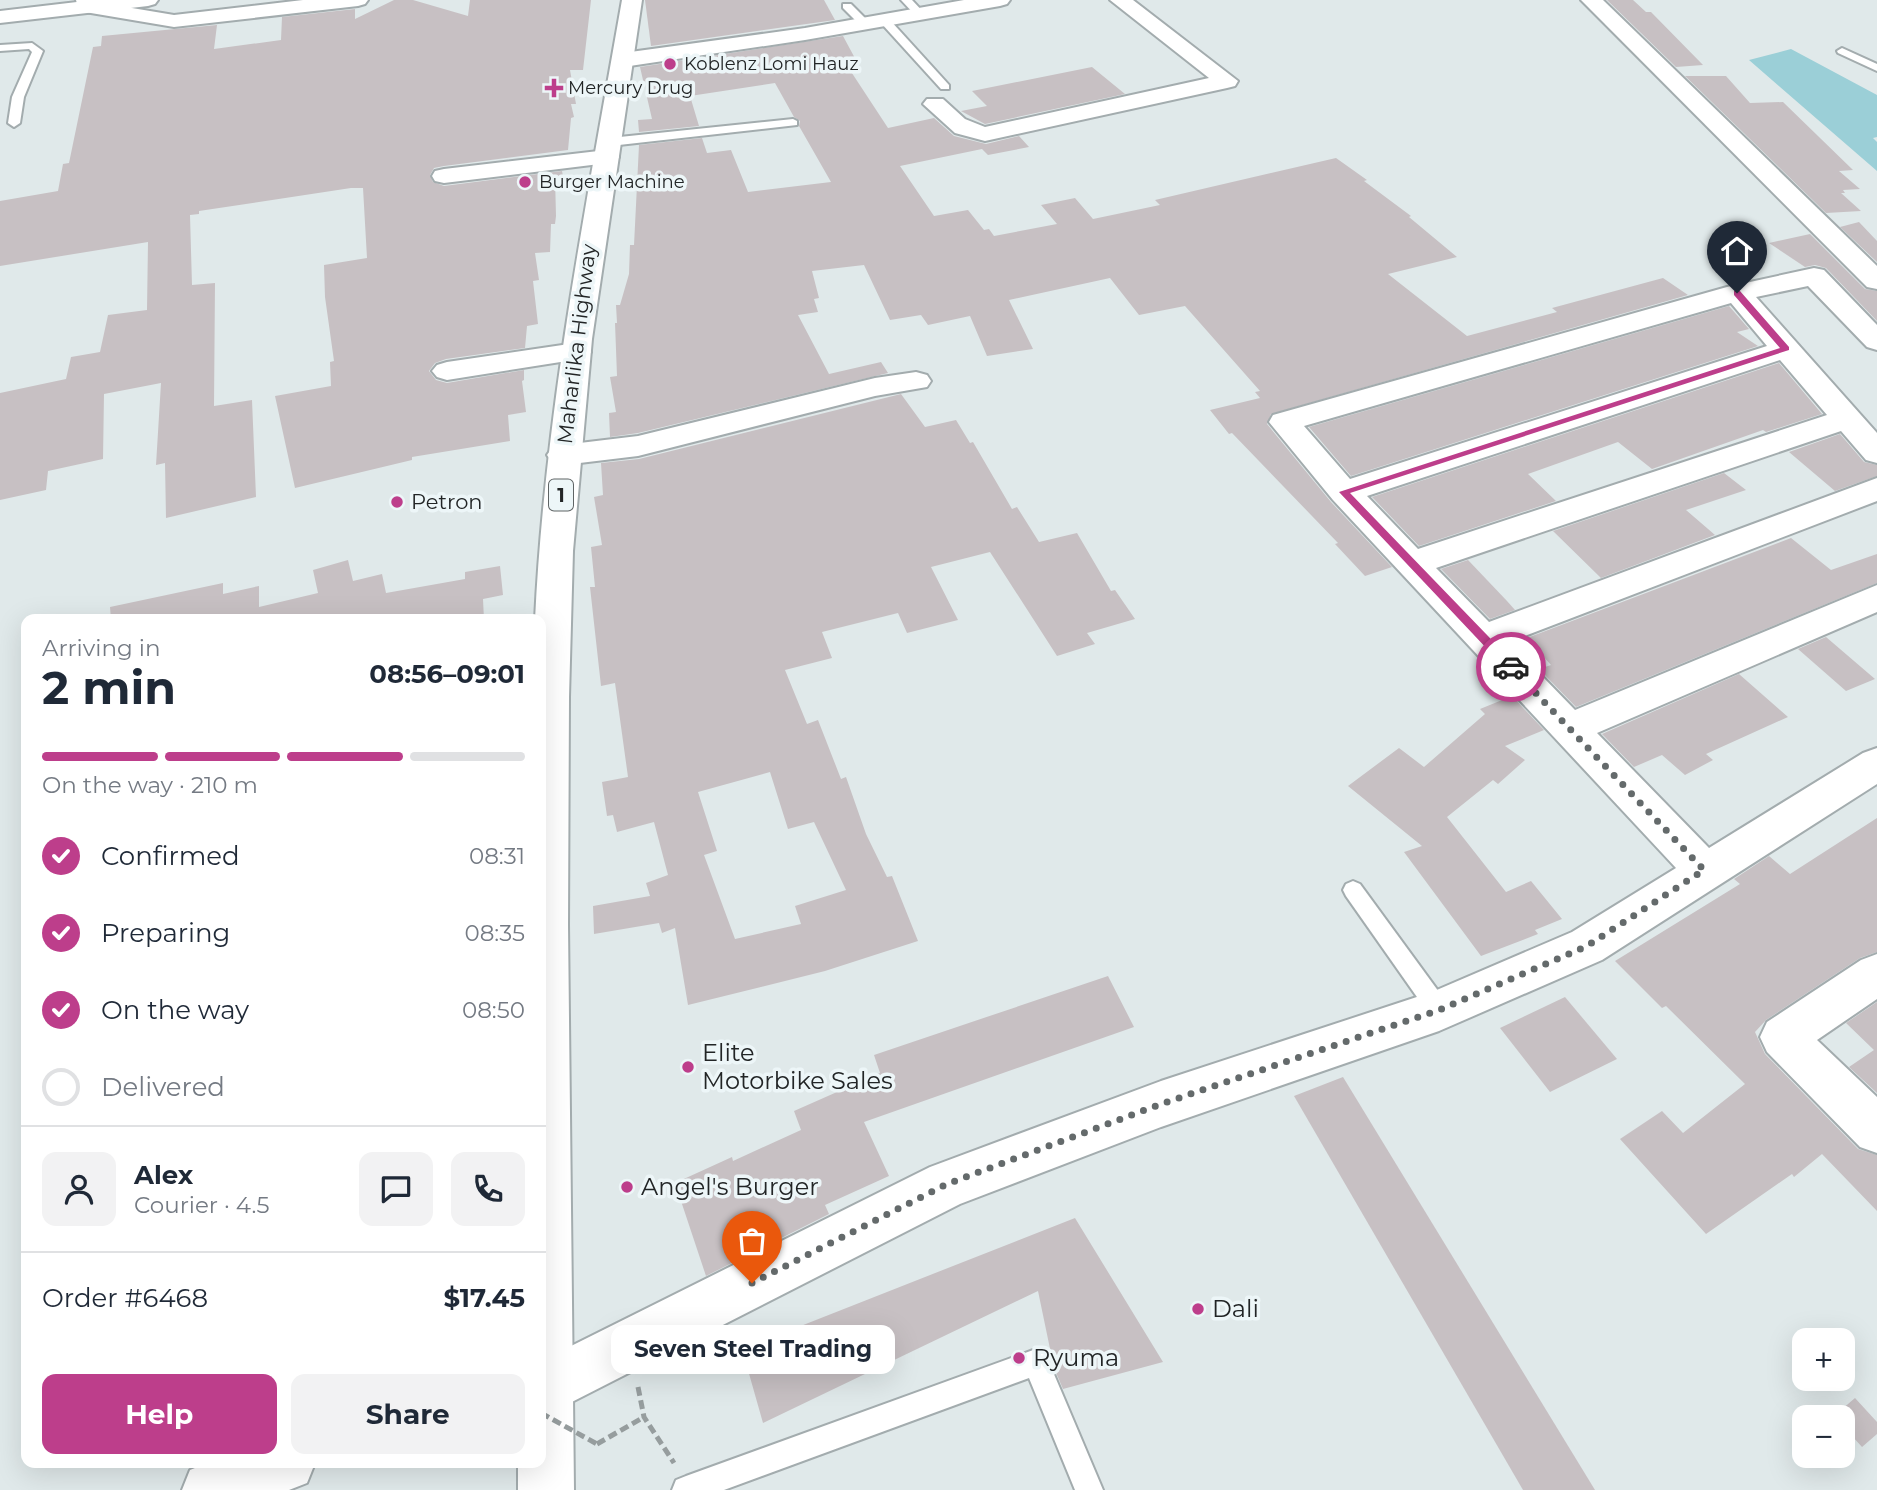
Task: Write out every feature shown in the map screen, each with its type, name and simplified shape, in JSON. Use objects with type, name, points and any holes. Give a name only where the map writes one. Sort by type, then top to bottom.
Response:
[{"type":"main road","points":[[0,17],[86,4],[148,0]]},
{"type":"main road","points":[[86,4],[174,21],[358,0]]},
{"type":"main road","name":"Maharlika Highway","points":[[546,995],[546,664],[563,455],[592,231],[609,149],[632,0]]},
{"type":"main road","points":[[623,60],[875,23],[914,7],[1000,0]]},
{"type":"main road","points":[[940,95],[953,122],[976,134],[985,134],[1227,81],[1121,0]]},
{"type":"main road","points":[[1591,0],[1877,281]]},
{"type":"main road","points":[[444,176],[609,149]]},
{"type":"main road","points":[[1704,870],[1344,492],[1284,422],[1737,293],[1814,276],[1877,341]]},
{"type":"main road","points":[[1737,293],[1877,453]]},
{"type":"main road","points":[[1344,492],[1786,349]]},
{"type":"main road","points":[[447,371],[576,352]]},
{"type":"main road","points":[[563,455],[638,446],[875,387],[916,381]]},
{"type":"main road","points":[[1413,563],[1848,418]]},
{"type":"main road","points":[[1483,638],[1877,489]]},
{"type":"main road","points":[[1570,728],[1877,598]]},
{"type":"main road","points":[[546,1394],[630,1345],[947,1184],[1161,1104],[1439,1010],[1587,946],[1704,870],[1877,764]]},
{"type":"main road","points":[[1877,974],[1783,1037],[1877,1130]]},
{"type":"main road","name":"Maharlika Highway","points":[[545,1468],[546,1490]]},
{"type":"main road","points":[[210,1490],[269,1475]]},
{"type":"lane","points":[[847,6],[875,23],[940,95]]},
{"type":"lane","points":[[0,48],[32,46],[38,51],[13,98],[14,123]]},
{"type":"lane","points":[[1842,51],[1877,68]]},
{"type":"lane","points":[[609,149],[793,123]]},
{"type":"lane","points":[[1353,890],[1439,1010]]},
{"type":"lane","points":[[688,1489],[1036,1362],[1089,1490]]},
{"type":"path","points":[[630,1345],[644,1417],[688,1489]]},
{"type":"path","points":[[546,1399],[597,1444],[644,1417]]},
{"type":"shaded area","points":[[1791,49],[1877,95],[1877,137],[1873,138],[1877,142],[1877,171],[1749,60]]},
{"type":"building","points":[[394,0],[413,0],[468,16],[470,0],[591,0],[583,70],[570,70],[576,104],[571,104],[574,117],[571,118],[568,150],[444,166],[434,168],[430,175],[433,182],[444,186],[562,171],[563,176],[555,177],[556,216],[555,224],[551,224],[550,252],[535,253],[539,280],[533,281],[538,324],[527,326],[525,348],[446,359],[435,363],[429,371],[436,380],[447,383],[524,370],[522,381],[526,412],[508,415],[510,441],[412,457],[412,460],[295,488],[275,396],[331,386],[330,362],[334,361],[325,297],[324,265],[367,258],[363,188],[351,188],[199,211],[199,214],[190,215],[192,285],[215,283],[214,406],[252,400],[256,497],[166,518],[165,463],[156,465],[161,383],[104,394],[103,459],[48,471],[46,490],[0,500],[0,393],[66,379],[71,357],[100,352],[108,315],[147,310],[148,242],[0,266],[0,201],[58,191],[63,164],[69,163],[93,47],[101,46],[102,36],[217,25],[214,49],[281,40],[282,17],[355,9],[355,19]]},
{"type":"building","points":[[645,0],[824,0],[835,20],[651,46]]},
{"type":"building","points":[[1607,0],[1633,0],[1646,12],[1651,12],[1703,65],[1676,67]]},
{"type":"building","points":[[843,36],[857,62],[846,64],[888,128],[934,118],[954,136],[986,144],[1019,136],[1029,147],[988,155],[982,149],[900,166],[934,216],[968,210],[984,230],[989,229],[994,236],[1057,224],[1041,205],[1075,198],[1093,219],[1160,205],[1155,200],[1336,158],[1411,216],[1409,217],[1457,257],[1388,274],[1467,336],[1557,312],[1552,308],[1663,278],[1688,295],[1271,414],[1267,424],[1331,502],[1392,567],[1365,576],[1335,544],[1338,543],[1232,433],[1229,434],[1210,410],[1260,398],[1255,392],[1260,391],[1185,306],[1139,315],[1110,278],[1009,300],[1033,349],[987,356],[970,316],[928,325],[921,315],[890,320],[864,265],[812,271],[819,298],[814,299],[818,312],[798,315],[829,374],[881,362],[888,373],[638,433],[610,437],[609,413],[616,412],[610,377],[617,376],[616,305],[620,305],[629,274],[630,245],[634,245],[639,145],[702,138],[707,153],[731,150],[748,192],[831,182],[799,126],[800,121],[794,117],[775,83],[690,96],[699,126],[639,132],[638,120],[652,119],[640,67]]},
{"type":"building","points":[[1092,67],[1125,94],[985,124],[961,111],[987,106],[972,91]]},
{"type":"building","points":[[1685,76],[1726,76],[1750,103],[1783,102],[1853,170],[1839,171],[1860,189],[1843,190],[1845,193],[1841,193],[1861,211],[1826,213]]},
{"type":"building","points":[[1859,222],[1877,241],[1877,262],[1840,227]]},
{"type":"building","points":[[1810,234],[1865,289],[1877,291],[1877,321],[1826,268],[1815,265],[1805,267],[1769,243]]},
{"type":"building","points":[[1729,306],[1749,329],[1737,332],[1758,346],[1351,476],[1309,427]]},
{"type":"building","points":[[1779,363],[1822,414],[1766,432],[1763,430],[1652,469],[1618,442],[1528,474],[1556,501],[1419,546],[1372,497]]},
{"type":"building","points":[[901,394],[925,427],[956,420],[970,443],[973,442],[1012,509],[1017,507],[1039,542],[1077,533],[1111,591],[1115,590],[1135,619],[1087,633],[1095,644],[1057,656],[990,552],[931,567],[958,620],[907,633],[898,613],[822,632],[832,658],[785,670],[807,724],[818,720],[841,779],[846,777],[866,834],[887,877],[892,876],[918,941],[825,971],[688,1005],[675,928],[662,933],[659,923],[594,934],[593,906],[650,896],[646,883],[668,875],[654,822],[617,832],[613,815],[607,816],[602,782],[628,777],[615,683],[601,686],[590,587],[595,587],[591,547],[602,545],[594,497],[603,495],[601,463],[639,459]],"holes":[[[770,772],[788,829],[814,822],[846,890],[795,906],[801,924],[735,939],[704,855],[717,851],[698,792]]]},
{"type":"building","points":[[1840,434],[1864,462],[1877,465],[1877,476],[1835,491],[1789,452]]},
{"type":"building","points":[[1724,473],[1746,490],[1686,510],[1715,535],[1601,578],[1553,531]]},
{"type":"building","points":[[1791,538],[1831,570],[1877,554],[1877,583],[1576,707],[1539,669],[1551,665],[1527,638]]},
{"type":"building","points":[[348,560],[353,581],[382,574],[386,593],[465,579],[465,572],[500,566],[503,595],[483,599],[484,614],[111,614],[110,607],[223,583],[223,594],[259,586],[259,607],[318,593],[313,570]]},
{"type":"building","points":[[1468,560],[1515,610],[1490,619],[1441,569]]},
{"type":"building","points":[[1826,637],[1875,679],[1846,691],[1798,649]]},
{"type":"building","points":[[1739,674],[1788,717],[1706,754],[1713,760],[1685,775],[1662,755],[1634,767],[1602,734]]},
{"type":"building","points":[[1512,696],[1544,730],[1505,746],[1525,760],[1498,784],[1493,780],[1447,817],[1506,892],[1531,881],[1562,919],[1535,930],[1538,934],[1481,956],[1404,852],[1422,846],[1348,786],[1399,748],[1424,767],[1485,714],[1480,709]]},
{"type":"building","points":[[1877,818],[1877,952],[1860,958],[1766,1020],[1755,1032],[1765,1054],[1858,1149],[1877,1155],[1877,1211],[1822,1154],[1794,1177],[1792,1174],[1706,1234],[1620,1139],[1662,1111],[1683,1133],[1745,1084],[1666,1006],[1662,1008],[1615,961],[1740,884],[1734,879],[1769,856],[1790,874]]},
{"type":"building","points":[[1108,976],[1134,1027],[864,1122],[889,1176],[825,1205],[829,1214],[706,1276],[675,1183],[732,1157],[733,1161],[801,1130],[794,1111],[880,1073],[874,1055]]},
{"type":"building","points":[[1565,997],[1617,1059],[1550,1092],[1500,1028]]},
{"type":"building","points":[[1877,1002],[1877,1093],[1849,1067],[1874,1050],[1846,1023]]},
{"type":"building","points":[[1343,1077],[1595,1490],[1523,1490],[1294,1096]]},
{"type":"building","points":[[1075,1218],[1163,1362],[1063,1389],[1054,1368],[1038,1291],[763,1423],[742,1349]]},
{"type":"building","points":[[1855,1398],[1877,1422],[1877,1434],[1862,1447],[1855,1439],[1855,1405],[1847,1405]]},
{"type":"way so far","points":[[752,1283],[947,1184],[1161,1104],[1439,1010],[1562,957],[1587,946],[1704,870],[1511,667]]},
{"type":"place","name":"Koblenz Lomi Hauz","points":[[670,64]]},
{"type":"place","name":"Mercury Drug","points":[[554,88]]},
{"type":"place","name":"Burger Machine","points":[[525,182]]},
{"type":"place","name":"Petron","points":[[397,502]]},
{"type":"place","name":"Elite Motorbike Sales","points":[[688,1067]]},
{"type":"place","name":"Angel's Burger","points":[[627,1187]]},
{"type":"place","name":"Seven Steel Trading","points":[[752,1283]]},
{"type":"place","name":"Dali","points":[[1198,1309]]},
{"type":"place","name":"Ryuma","points":[[1019,1358]]},
{"type":"route","points":[[1511,667],[1344,492],[1786,349],[1737,293]]}]
